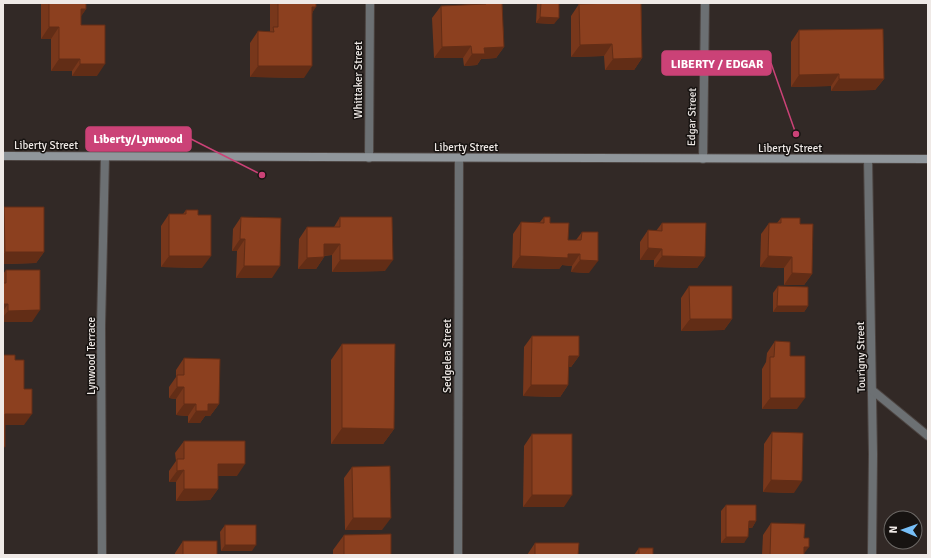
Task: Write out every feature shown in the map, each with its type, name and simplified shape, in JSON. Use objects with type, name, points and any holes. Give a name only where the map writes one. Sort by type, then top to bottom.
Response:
[{"type":"main road","name":"Liberty Street","points":[[3,156],[928,159]]},
{"type":"street","name":"Whittaker Street","points":[[369,158],[370,3]]},
{"type":"street","name":"Edgar Street","points":[[703,159],[705,3]]},
{"type":"street","name":"Lynwood Terrace","points":[[102,555],[101,326],[105,157]]},
{"type":"street","name":"Sedgelea Street","points":[[458,555],[459,158]]},
{"type":"street","name":"Tourigny Street","points":[[868,159],[873,454],[872,555]]},
{"type":"street","points":[[872,390],[928,436]]},
{"type":"building","points":[[49,3],[86,3],[86,9],[81,9],[81,25],[105,25],[105,64],[80,64],[80,59],[59,59],[59,27],[49,27]]},
{"type":"building","points":[[278,3],[316,3],[316,7],[312,7],[312,66],[258,66],[258,31],[274,32],[273,27],[278,27]]},
{"type":"building","points":[[502,3],[504,47],[484,48],[485,54],[472,54],[471,46],[442,47],[441,6]]},
{"type":"building","points":[[541,3],[559,3],[559,18],[540,17]]},
{"type":"building","points":[[641,3],[642,58],[613,59],[612,44],[580,45],[579,4]]},
{"type":"building","points":[[883,29],[884,79],[839,79],[839,74],[799,75],[799,30]]},
{"type":"building","points":[[4,207],[44,207],[44,252],[5,252]]},
{"type":"building","points":[[186,210],[198,210],[198,215],[211,215],[211,256],[169,256],[169,214],[186,214]]},
{"type":"building","points":[[241,217],[281,218],[280,266],[244,266],[245,239],[240,239]]},
{"type":"building","points":[[340,217],[392,217],[393,260],[340,260],[340,244],[324,244],[324,257],[307,258],[307,227],[340,227]]},
{"type":"building","points":[[544,217],[550,217],[550,223],[569,223],[568,240],[581,240],[582,232],[598,232],[598,261],[580,260],[580,254],[568,254],[568,258],[520,256],[521,222],[544,223]]},
{"type":"building","points":[[781,218],[800,218],[800,224],[813,224],[812,274],[792,273],[792,257],[768,256],[769,223],[781,223]]},
{"type":"building","points":[[662,223],[706,223],[705,257],[662,256],[662,249],[648,248],[648,230],[662,231]]},
{"type":"building","points":[[6,270],[40,270],[40,310],[8,311],[8,304],[3,304],[3,283],[6,283]]},
{"type":"building","points":[[689,286],[732,286],[732,319],[690,319]]},
{"type":"building","points":[[778,286],[808,287],[808,306],[777,306]]},
{"type":"building","points":[[532,336],[579,336],[579,356],[569,356],[568,385],[531,385]]},
{"type":"building","points":[[775,341],[790,342],[790,356],[805,356],[805,398],[770,398],[770,357],[774,357]]},
{"type":"building","points":[[342,344],[395,344],[394,429],[342,428]]},
{"type":"building","points":[[3,355],[15,355],[15,360],[24,360],[24,389],[32,389],[32,414],[5,414],[5,447],[3,447]]},
{"type":"building","points":[[184,358],[220,359],[219,404],[208,404],[208,411],[196,411],[196,404],[184,404],[184,387],[177,387],[177,375],[184,375]]},
{"type":"building","points":[[772,432],[803,433],[802,481],[771,480]]},
{"type":"building","points":[[532,434],[572,434],[572,495],[532,495]]},
{"type":"building","points":[[184,441],[245,441],[245,464],[218,464],[218,489],[184,489],[184,470],[177,471],[177,459],[184,459]]},
{"type":"building","points":[[390,466],[391,518],[353,518],[352,467]]},
{"type":"building","points":[[726,505],[756,505],[756,521],[749,521],[748,537],[726,537]]},
{"type":"building","points":[[771,523],[805,524],[804,538],[809,538],[809,547],[804,547],[804,555],[770,555]]},
{"type":"building","points":[[225,525],[256,525],[256,545],[225,545]]},
{"type":"building","points":[[391,534],[391,555],[344,555],[344,535]]},
{"type":"building","points":[[183,541],[217,541],[217,555],[183,555]]},
{"type":"building","points":[[535,543],[579,543],[578,555],[535,555]]},
{"type":"building","points":[[639,548],[653,548],[653,555],[639,555]]},
{"type":"place","name":"LIBERTY / EDGAR","points":[[796,134]]},
{"type":"place","name":"Liberty/Lynwood","points":[[262,175]]}]
